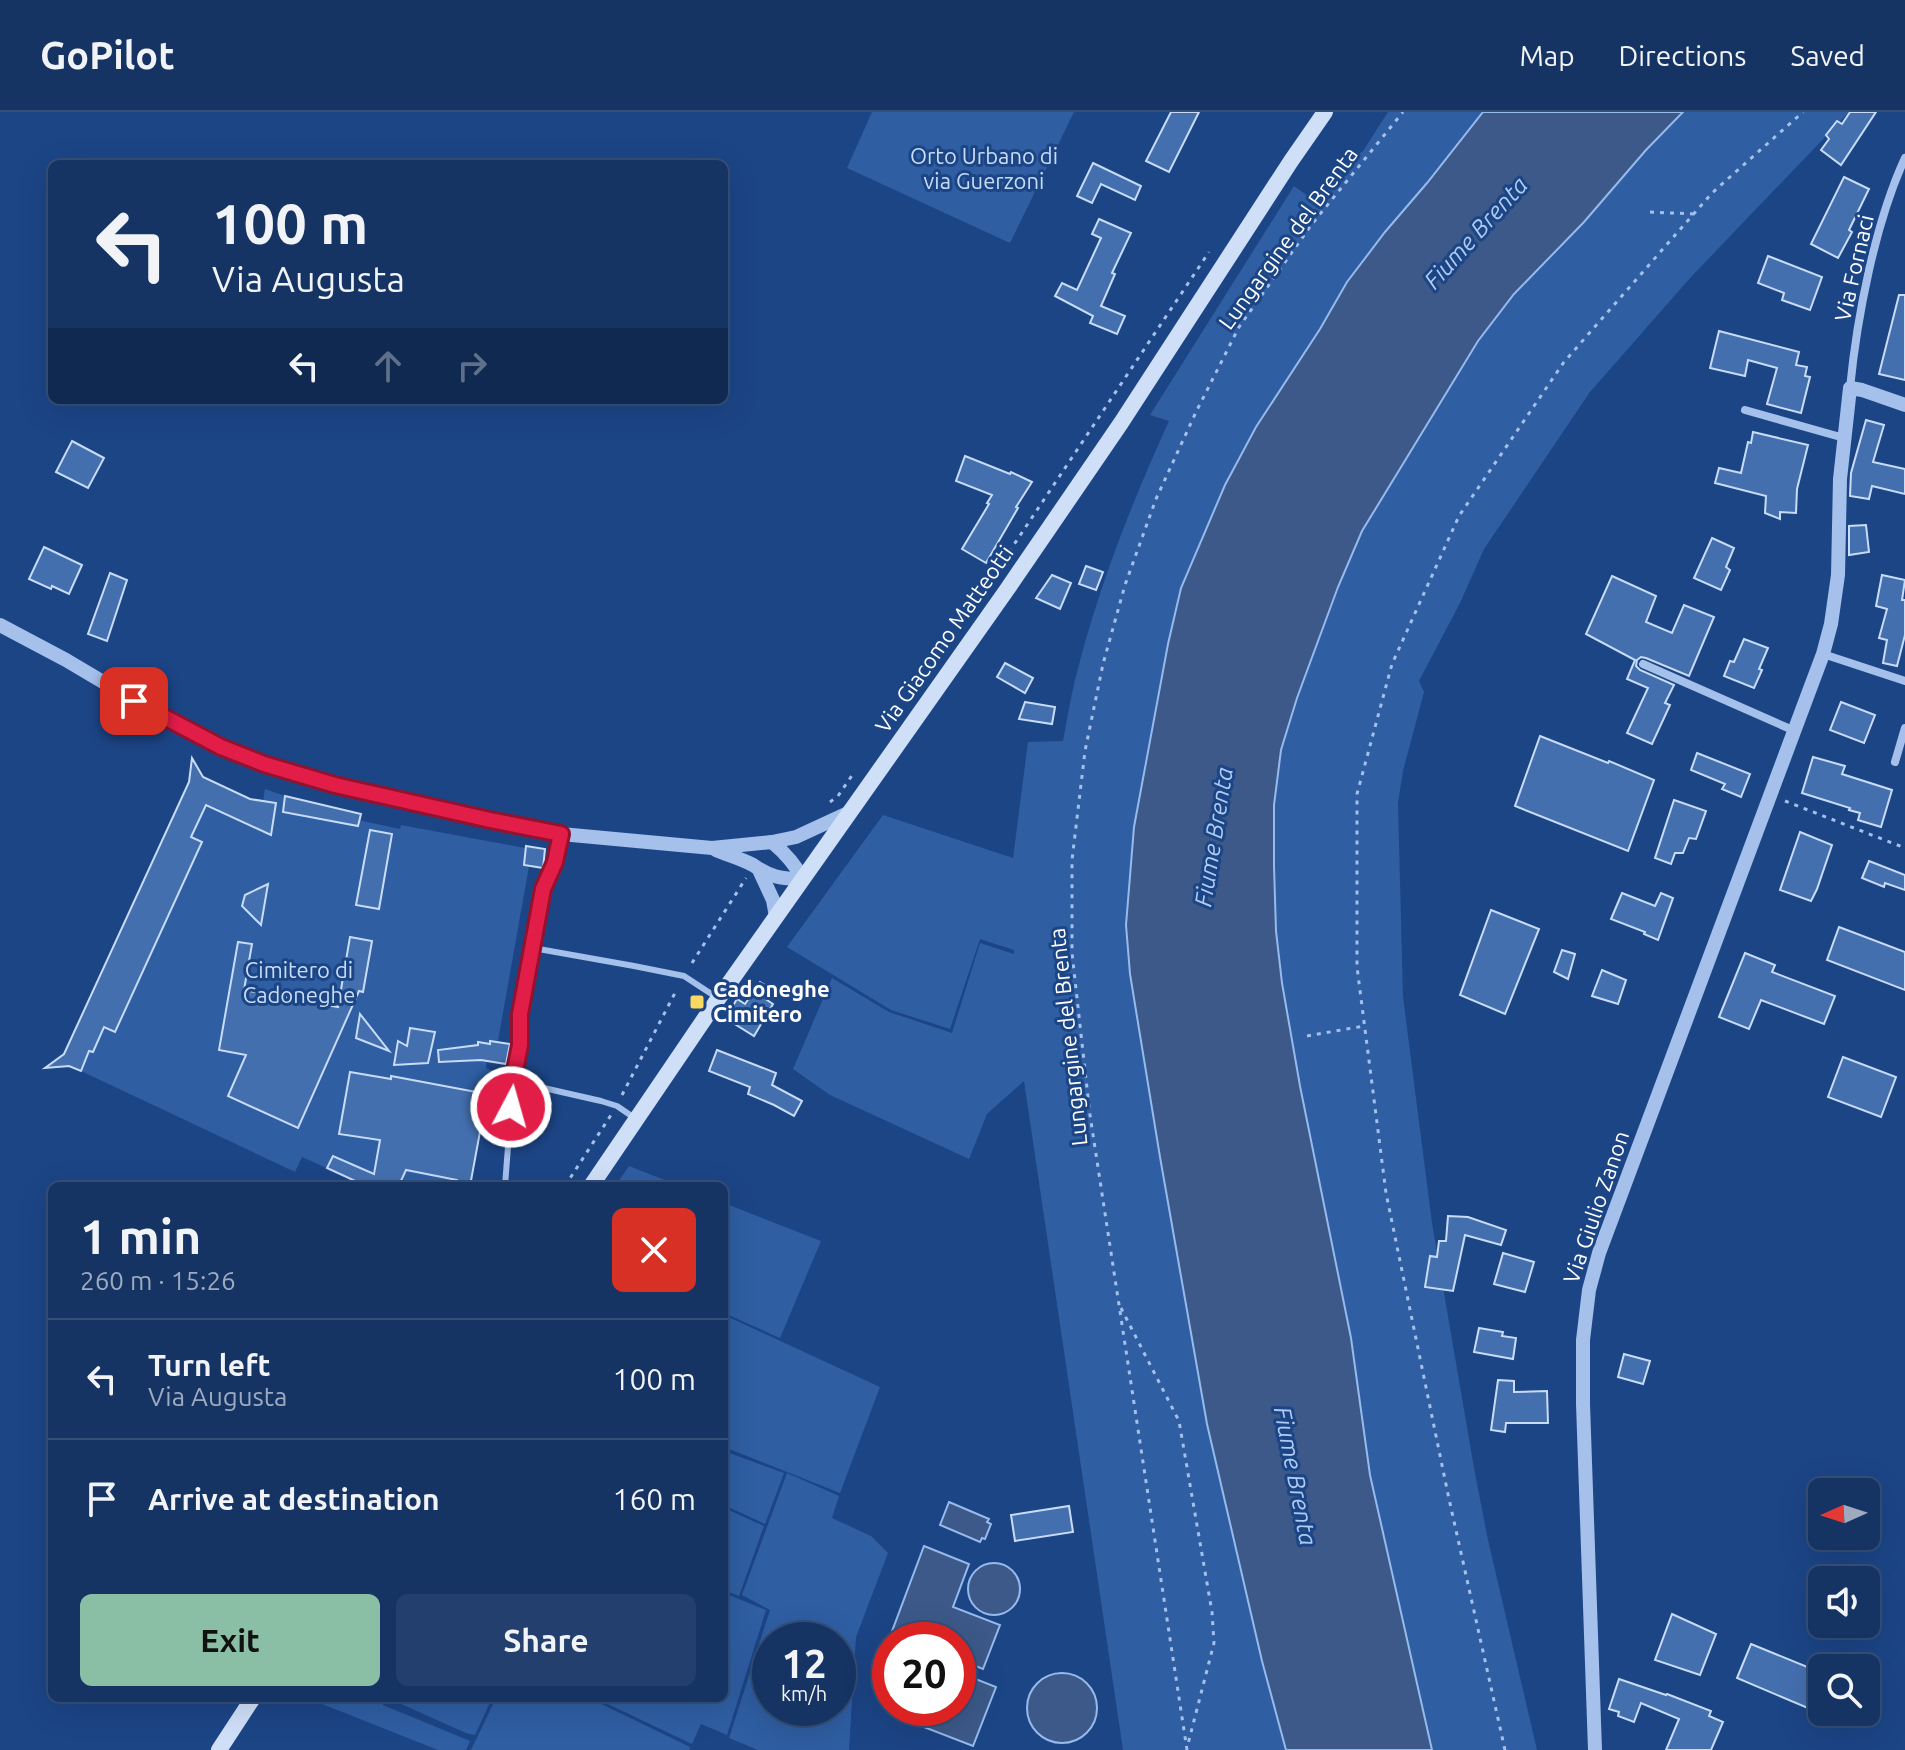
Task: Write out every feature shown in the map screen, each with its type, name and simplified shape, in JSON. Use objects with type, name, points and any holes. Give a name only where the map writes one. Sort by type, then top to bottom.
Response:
[{"type":"main road","name":"Via Giacomo Matteotti","points":[[594,1182],[1121,423],[1325,112]]},
{"type":"main road","points":[[219,1750],[250,1702]]},
{"type":"street","name":"Via Fornaci","points":[[1850,388],[1872,260],[1905,158]]},
{"type":"street","points":[[1850,388],[1905,405]]},
{"type":"street","name":"Via Giulio Zanon","points":[[1595,1750],[1583,1404],[1583,1340],[1589,1290],[1599,1253],[1823,654],[1838,575],[1840,479],[1850,388]]},
{"type":"street","points":[[1745,410],[1845,436]]},
{"type":"street","points":[[0,625],[221,747],[264,764],[349,788],[490,820],[561,834],[712,848],[796,837],[850,812]]},
{"type":"street","points":[[1823,654],[1905,681]]},
{"type":"street","points":[[1643,664],[1795,731]]},
{"type":"street","points":[[1895,762],[1905,728]]},
{"type":"street","points":[[772,842],[786,854],[803,879]]},
{"type":"street","points":[[712,848],[753,865],[754,874],[773,900],[776,917]]},
{"type":"street","points":[[754,874],[803,879]]},
{"type":"lane","points":[[505,1182],[513,1081],[520,1045],[520,1014],[543,889],[555,862],[561,834]]},
{"type":"lane","points":[[533,948],[684,976],[718,999]]},
{"type":"lane","points":[[513,1081],[617,1106],[636,1119]]},
{"type":"path","name":"Lungargine del Brenta","points":[[1187,1749],[1090,1115],[1072,953],[1072,860],[1085,751],[1103,664],[1125,585],[1156,499],[1196,412],[1239,327],[1312,224],[1403,112]]},
{"type":"path","points":[[1505,1750],[1386,1193],[1357,967],[1357,794],[1392,664],[1459,516],[1564,362],[1712,193],[1803,112]]},
{"type":"path","points":[[1650,212],[1694,214]]},
{"type":"path","points":[[1004,560],[1212,247]]},
{"type":"path","points":[[828,804],[838,796],[854,773]]},
{"type":"path","points":[[1770,796],[1905,848]]},
{"type":"path","points":[[692,963],[754,874]]},
{"type":"path","points":[[568,1182],[617,1106],[676,991]]},
{"type":"path","points":[[1307,1036],[1364,1026]]},
{"type":"path","points":[[1118,1303],[1179,1421],[1212,1612],[1214,1643],[1187,1749]]},
{"type":"green space","name":"Orto Urbano di via Guerzoni","points":[[872,112],[1074,112],[1010,243],[847,168]]},
{"type":"green space","points":[[1388,112],[1483,112],[1347,282],[1256,427],[1226,485],[1181,588],[1145,762],[1129,875],[1126,926],[1130,974],[1207,1424],[1286,1750],[1123,1750],[1024,1081],[987,1114],[969,1159],[830,1095],[793,1069],[832,978],[889,1012],[952,1033],[980,943],[1014,954],[1014,950],[980,939],[950,1029],[891,1010],[787,947],[883,815],[1013,858],[1028,742],[1063,741],[1075,680],[1104,581],[1169,421],[1150,415],[1294,186],[1312,199],[1335,171],[1363,151]]},
{"type":"green space","points":[[1683,112],[1849,112],[1691,277],[1590,392],[1484,549],[1419,681],[1424,692],[1403,771],[1398,803],[1403,997],[1432,1223],[1488,1540],[1537,1750],[1432,1750],[1370,1475],[1351,1338],[1282,983],[1276,931],[1274,866],[1274,805],[1281,750],[1338,587],[1362,531],[1478,341],[1514,294]]},
{"type":"green space","name":"Cimitero di Cadoneghe","points":[[202,777],[263,801],[265,789],[358,814],[358,820],[400,829],[401,825],[545,849],[543,868],[529,866],[498,1041],[509,1044],[506,1064],[487,1061],[486,1068],[491,1070],[471,1182],[357,1182],[302,1157],[295,1172],[81,1071],[61,1057],[190,781]]},
{"type":"green space","points":[[629,1166],[670,1182],[618,1182]]},
{"type":"green space","points":[[728,1205],[821,1241],[780,1338],[728,1315]]},
{"type":"green space","points":[[728,1317],[880,1387],[840,1493],[728,1449]]},
{"type":"green space","points":[[728,1452],[784,1473],[765,1524],[728,1507]]},
{"type":"green space","points":[[787,1473],[839,1496],[832,1518],[871,1536],[888,1553],[856,1637],[856,1622],[766,1622],[770,1610],[742,1595]]},
{"type":"green space","points":[[728,1510],[764,1526],[739,1596],[728,1592]]},
{"type":"green space","points":[[728,1595],[766,1610],[762,1622],[752,1622],[752,1655],[727,1735],[701,1724],[692,1744],[603,1702],[728,1702]]},
{"type":"green space","points":[[752,1666],[752,1726],[850,1726],[849,1750],[758,1750],[729,1738]]},
{"type":"green space","points":[[317,1702],[384,1702],[383,1705],[470,1741],[466,1750],[438,1750]]},
{"type":"green space","points":[[397,1702],[490,1702],[475,1735]]},
{"type":"green space","points":[[494,1702],[597,1702],[690,1747],[689,1750],[471,1750]]},
{"type":"water","name":"Fiume Brenta","points":[[1483,112],[1683,112],[1514,294],[1478,341],[1362,531],[1338,587],[1281,750],[1274,805],[1274,866],[1276,931],[1282,983],[1351,1338],[1370,1475],[1432,1750],[1286,1750],[1207,1424],[1160,1157],[1130,974],[1126,925],[1134,827],[1181,588],[1225,485],[1256,427],[1347,282]]},
{"type":"water","points":[[949,1502],[989,1519],[987,1522],[991,1524],[985,1539],[982,1538],[980,1542],[940,1525]]},
{"type":"water","points":[[924,1546],[969,1564],[953,1607],[1000,1625],[983,1669],[976,1666],[976,1622],[896,1622]]},
{"type":"water","points":[[994,1563],[1013,1570],[1020,1589],[1013,1608],[994,1615],[975,1608],[968,1589],[975,1570]]},
{"type":"water","points":[[1062,1673],[1087,1683],[1097,1708],[1087,1733],[1062,1743],[1037,1733],[1027,1708],[1037,1683]]},
{"type":"water","points":[[976,1679],[996,1687],[973,1746],[921,1726],[976,1726]]},
{"type":"building","points":[[1171,112],[1199,112],[1169,172],[1146,161]]},
{"type":"building","points":[[1850,112],[1876,112],[1841,165],[1821,150],[1829,139],[1826,135],[1837,121],[1842,124]]},
{"type":"building","points":[[1093,163],[1141,186],[1135,200],[1101,184],[1092,203],[1077,196]]},
{"type":"building","points":[[1844,177],[1869,189],[1838,258],[1811,244]]},
{"type":"building","points":[[1099,219],[1131,233],[1101,306],[1125,316],[1117,334],[1090,323],[1093,316],[1055,296],[1062,283],[1077,290],[1101,238],[1092,234]]},
{"type":"building","points":[[1768,256],[1822,277],[1810,310],[1782,300],[1784,293],[1758,283]]},
{"type":"building","points":[[1899,295],[1905,295],[1905,380],[1879,374]]},
{"type":"building","points":[[1719,331],[1799,352],[1796,365],[1807,367],[1805,376],[1810,377],[1801,413],[1767,404],[1777,368],[1748,360],[1745,376],[1710,368]]},
{"type":"building","points":[[1866,420],[1884,425],[1873,462],[1905,469],[1905,494],[1872,486],[1869,499],[1850,496],[1851,473]]},
{"type":"building","points":[[1753,432],[1808,445],[1797,489],[1796,513],[1780,512],[1780,519],[1765,513],[1766,496],[1715,483],[1719,468],[1741,473]]},
{"type":"building","points":[[72,441],[104,458],[88,488],[56,472]]},
{"type":"building","points":[[965,456],[1032,482],[986,563],[962,549],[992,495],[956,481]]},
{"type":"building","points":[[1866,525],[1869,552],[1849,555],[1849,526]]},
{"type":"building","points":[[1712,538],[1734,548],[1726,567],[1730,570],[1721,590],[1694,578]]},
{"type":"building","points":[[44,547],[82,565],[69,594],[29,579]]},
{"type":"building","points":[[1086,566],[1103,572],[1096,590],[1079,584]]},
{"type":"building","points":[[110,573],[127,580],[107,641],[88,634]]},
{"type":"building","points":[[1052,575],[1071,583],[1060,609],[1036,598]]},
{"type":"building","points":[[1882,575],[1905,580],[1902,600],[1905,600],[1905,635],[1897,666],[1883,663],[1887,640],[1879,638],[1887,609],[1876,606]]},
{"type":"building","points":[[1612,576],[1656,596],[1646,622],[1672,633],[1684,605],[1714,617],[1689,676],[1646,658],[1637,660],[1636,666],[1640,670],[1674,685],[1665,703],[1670,705],[1652,744],[1627,733],[1648,688],[1627,679],[1635,660],[1586,634]]},
{"type":"building","points":[[1744,639],[1768,648],[1754,688],[1724,676]]},
{"type":"building","points":[[1005,663],[1033,678],[1025,693],[997,677]]},
{"type":"building","points":[[1025,702],[1055,707],[1052,724],[1019,719]]},
{"type":"building","points":[[1841,702],[1875,715],[1864,743],[1830,730]]},
{"type":"building","points":[[1540,736],[1654,780],[1628,851],[1515,806]]},
{"type":"building","points":[[1697,753],[1750,774],[1741,797],[1722,789],[1725,784],[1691,770]]},
{"type":"building","points":[[1813,757],[1845,766],[1842,774],[1892,790],[1881,827],[1858,820],[1860,813],[1850,808],[1802,793]]},
{"type":"building","points":[[192,758],[203,777],[250,799],[276,803],[271,835],[206,805],[191,837],[202,842],[115,1032],[104,1027],[81,1071],[69,1066],[45,1068],[64,1054],[189,782]]},
{"type":"building","points":[[285,796],[361,814],[358,826],[283,812]]},
{"type":"building","points":[[1674,800],[1706,811],[1696,839],[1689,838],[1683,853],[1675,853],[1671,864],[1655,858]]},
{"type":"building","points":[[370,830],[392,834],[379,909],[356,905]]},
{"type":"building","points":[[1800,832],[1832,845],[1811,901],[1780,890]]},
{"type":"building","points":[[526,846],[545,849],[543,868],[524,865]]},
{"type":"building","points":[[1869,861],[1905,875],[1905,890],[1885,883],[1884,887],[1862,878]]},
{"type":"building","points":[[268,884],[261,925],[242,906],[245,895]]},
{"type":"building","points":[[1622,893],[1655,906],[1661,893],[1673,898],[1658,940],[1611,919]]},
{"type":"building","points":[[1491,910],[1539,929],[1505,1014],[1460,995]]},
{"type":"building","points":[[1839,927],[1905,952],[1905,990],[1827,960]]},
{"type":"building","points":[[350,937],[372,941],[363,992],[359,991],[298,1128],[228,1096],[246,1055],[219,1050],[238,942],[252,944],[244,990],[338,1007]]},
{"type":"building","points":[[1562,950],[1575,954],[1568,979],[1554,972]]},
{"type":"building","points":[[1745,953],[1775,965],[1772,972],[1835,996],[1824,1024],[1761,1000],[1749,1029],[1719,1017]]},
{"type":"building","points":[[1602,970],[1626,980],[1618,1004],[1592,996]]},
{"type":"building","points":[[760,982],[773,990],[767,1000],[773,1004],[754,1036],[727,1016],[737,999],[745,1004]]},
{"type":"building","points":[[360,1014],[389,1051],[356,1038]]},
{"type":"building","points":[[410,1028],[435,1032],[428,1063],[394,1065],[398,1041],[407,1046]]},
{"type":"building","points":[[490,1041],[510,1044],[506,1064],[481,1060],[439,1062],[438,1050],[478,1045],[478,1042],[490,1044]]},
{"type":"building","points":[[717,1050],[776,1073],[772,1085],[802,1101],[794,1116],[748,1094],[750,1087],[709,1071]]},
{"type":"building","points":[[1843,1057],[1896,1077],[1881,1117],[1828,1097]]},
{"type":"building","points":[[350,1072],[391,1079],[391,1076],[487,1094],[471,1182],[457,1182],[406,1170],[400,1182],[357,1182],[327,1168],[333,1156],[374,1174],[380,1140],[339,1134]]},
{"type":"building","points":[[1448,1216],[1468,1217],[1506,1230],[1501,1245],[1465,1235],[1453,1291],[1425,1287],[1430,1256],[1437,1257],[1439,1241],[1446,1241]]},
{"type":"building","points":[[1503,1253],[1534,1262],[1525,1292],[1494,1284]]},
{"type":"building","points":[[1479,1328],[1503,1332],[1502,1336],[1516,1338],[1513,1359],[1474,1352]]},
{"type":"building","points":[[1624,1354],[1650,1361],[1643,1384],[1618,1377]]},
{"type":"building","points":[[1498,1380],[1514,1381],[1514,1392],[1547,1391],[1548,1423],[1506,1423],[1505,1432],[1491,1430]]},
{"type":"building","points":[[1069,1506],[1073,1532],[1015,1541],[1011,1515]]},
{"type":"building","points":[[1672,1614],[1716,1634],[1700,1675],[1655,1660]]},
{"type":"building","points":[[1751,1644],[1808,1667],[1808,1708],[1737,1678]]},
{"type":"building","points":[[1619,1679],[1711,1711],[1709,1716],[1723,1722],[1711,1750],[1666,1750],[1679,1719],[1641,1703],[1634,1722],[1618,1716],[1619,1712],[1609,1709]]},
{"type":"place","name":"Cadoneghe Cimitero","points":[[697,1002]]},
{"type":"route","points":[[134,701],[221,747],[264,764],[335,785],[561,834],[555,862],[543,889],[520,1014],[520,1045],[511,1107]]}]
